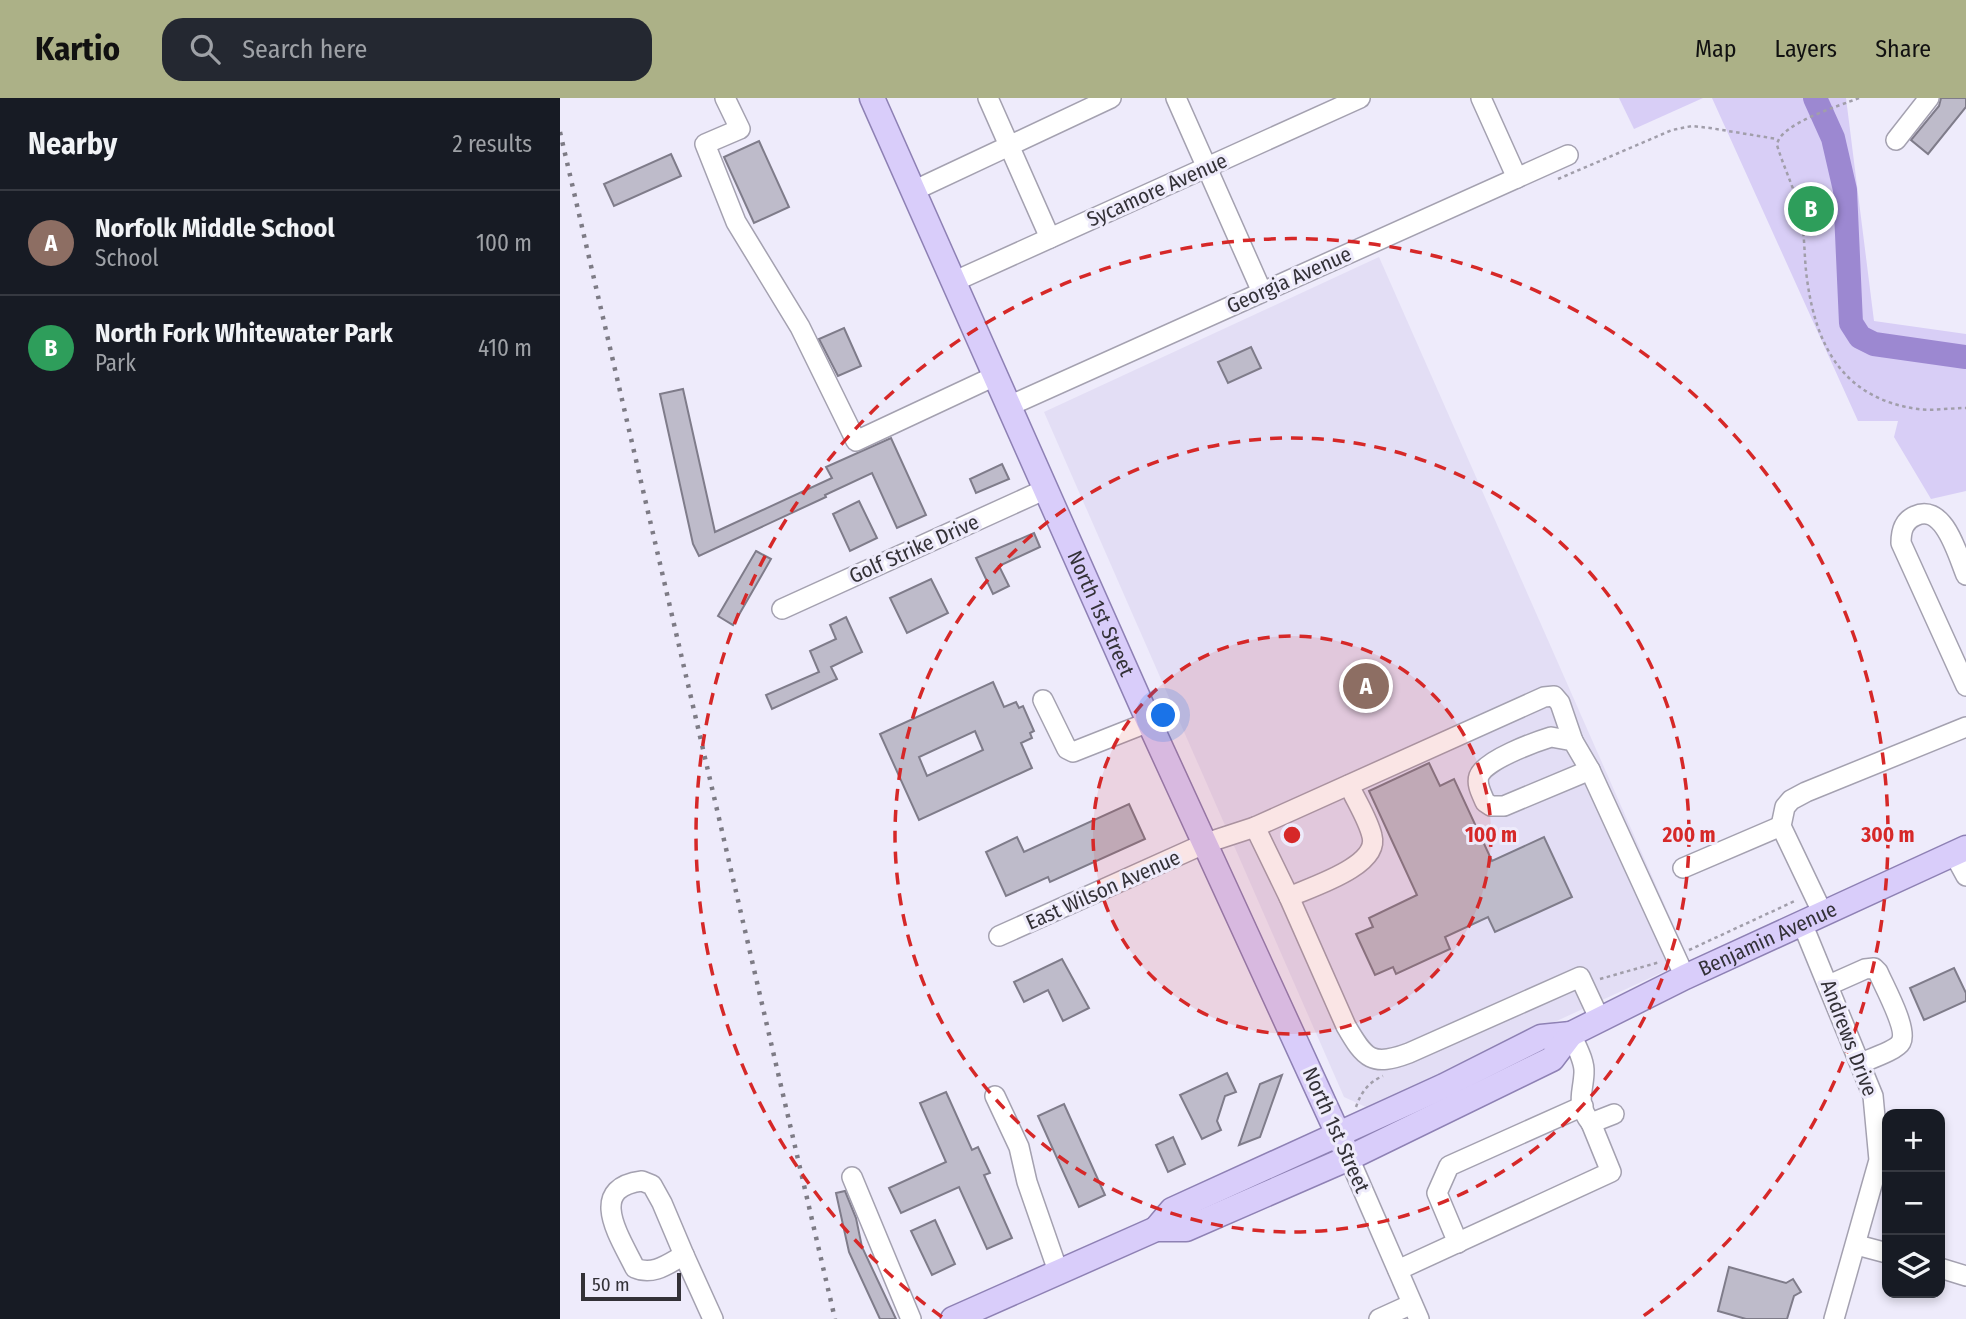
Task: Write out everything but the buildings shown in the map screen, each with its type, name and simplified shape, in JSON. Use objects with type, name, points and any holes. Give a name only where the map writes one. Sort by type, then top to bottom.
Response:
[{"type":"main road","name":"North 1st Street","points":[[872,98],[1149,722],[1349,1158]]},
{"type":"main road","name":"Benjamin Avenue","points":[[1156,1229],[1172,1210],[1339,1135],[1541,1038],[1571,1034],[1685,977],[1960,851]]},
{"type":"main road","name":"Benjamin Avenue","points":[[1156,1229],[1186,1229],[1349,1158],[1552,1059],[1571,1034]]},
{"type":"main road","points":[[953,1319],[1156,1229]]},
{"type":"street","points":[[725,98],[740,130],[705,144],[736,222],[800,327],[856,441],[995,376]]},
{"type":"street","points":[[988,98],[1050,238]]},
{"type":"street","points":[[913,191],[1111,98]]},
{"type":"street","points":[[1176,98],[1262,292]]},
{"type":"street","name":"Sycamore Avenue","points":[[953,282],[1360,98]]},
{"type":"street","points":[[1480,98],[1517,178]]},
{"type":"street","points":[[1896,140],[1929,98]]},
{"type":"street","name":"Georgia Avenue","points":[[1009,406],[1569,155]]},
{"type":"street","name":"Golf Strike Drive","points":[[782,609],[1046,489]]},
{"type":"street","points":[[1966,575],[1945,527],[1938,518],[1929,514],[1918,514],[1907,520],[1900,543],[1966,686]]},
{"type":"street","name":"East Wilson Avenue","points":[[999,936],[1206,843],[1255,827],[1544,697],[1554,696],[1560,703],[1573,741]]},
{"type":"street","points":[[1043,700],[1067,748],[1073,752],[1149,722]]},
{"type":"street","points":[[1683,868],[1781,826],[1785,807],[1791,800],[1966,727]]},
{"type":"street","points":[[1590,770],[1504,806],[1490,806],[1485,802],[1478,783],[1480,773],[1485,768],[1535,742],[1551,737],[1573,741],[1590,770],[1685,977]]},
{"type":"street","points":[[1289,897],[1356,866],[1367,858],[1373,847],[1373,836],[1349,785]]},
{"type":"street","name":"Andrews Drive","points":[[1781,826],[1812,918],[1829,985],[1873,1096],[1879,1160],[1834,1319]]},
{"type":"street","points":[[1255,827],[1346,1026],[1356,1044],[1376,1061],[1388,1061],[1409,1053],[1580,977],[1600,1020]]},
{"type":"street","points":[[1960,851],[1966,876]]},
{"type":"street","points":[[1829,985],[1865,969],[1874,968],[1896,1013],[1903,1033],[1901,1041],[1897,1046],[1861,1063]]},
{"type":"street","points":[[1398,1270],[1611,1172],[1580,1091],[1584,1072],[1571,1034]]},
{"type":"street","points":[[995,1096],[1019,1147],[1027,1182],[1059,1274]]},
{"type":"street","points":[[1458,1243],[1437,1193],[1449,1166],[1587,1115],[1614,1114]]},
{"type":"street","name":"North 1st Street","points":[[1349,1158],[1416,1311]]},
{"type":"street","points":[[852,1178],[911,1319]]},
{"type":"street","points":[[684,1255],[652,1271],[643,1272],[635,1268],[609,1209],[613,1193],[627,1183],[642,1181],[652,1185],[662,1203],[713,1319]]},
{"type":"street","points":[[1857,1245],[1882,1252]]},
{"type":"street","points":[[1945,1270],[1966,1276]]},
{"type":"street","points":[[1379,1319],[1416,1311]]},
{"type":"path","points":[[1858,98],[1786,129],[1777,139],[1801,218],[1813,313],[1830,357],[1842,373],[1876,398],[1919,409],[1966,408]]},
{"type":"path","points":[[1552,181],[1682,128],[1710,128],[1777,139]]},
{"type":"shaded area","points":[[1619,98],[1703,98],[1634,129]]},
{"type":"shaded area","points":[[1712,98],[1846,98],[1874,321],[1966,334],[1966,491],[1931,499],[1894,437],[1898,421],[1858,421]]},
{"type":"shaded area","points":[[1379,257],[1689,960],[1368,1108],[1344,1097],[1044,412]]},
{"type":"waterway","points":[[1815,98],[1833,138],[1845,190],[1851,323],[1860,337],[1874,344],[1966,357]]},
{"type":"railway","points":[[560,132],[835,1319]]},
{"type":"place","name":"North Fork Whitewater Park","points":[[1811,209]]},
{"type":"place","name":"Norfolk Middle School","points":[[1366,686]]}]
